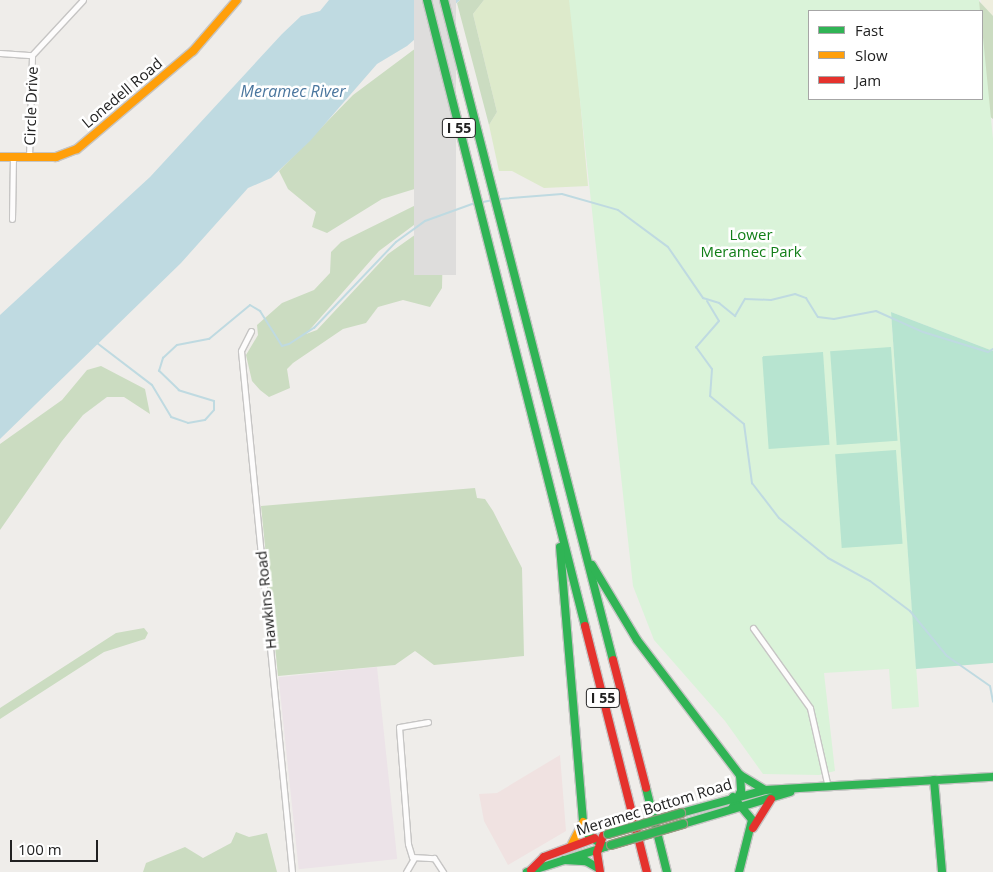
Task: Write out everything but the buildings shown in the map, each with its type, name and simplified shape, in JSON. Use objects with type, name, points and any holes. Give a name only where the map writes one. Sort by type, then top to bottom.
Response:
[{"type":"main road","name":"Lonedell Road","points":[[0,157],[29,158],[64,155],[87,141],[198,47],[237,0]]},
{"type":"main road","name":"I 55","points":[[427,0],[647,872]]},
{"type":"main road","name":"I 55","points":[[444,0],[667,872]]},
{"type":"main road","points":[[559,524],[583,822],[571,846]]},
{"type":"main road","points":[[587,556],[637,640],[740,775],[765,790]]},
{"type":"main road","points":[[732,809],[737,798],[740,775]]},
{"type":"main road","name":"Meramec Bottom Road","points":[[530,871],[564,860],[603,842],[681,813],[765,790],[792,791],[993,777]]},
{"type":"main road","points":[[934,780],[942,872]]},
{"type":"main road","name":"Meramec Bottom Road","points":[[530,871],[544,857],[571,846],[603,842],[683,824],[771,799],[792,791]]},
{"type":"main road","points":[[737,798],[752,820],[750,836],[740,872]]},
{"type":"main road","points":[[750,836],[771,799]]},
{"type":"main road","points":[[564,860],[586,861],[599,870],[603,842],[583,822]]},
{"type":"street","name":"Circle Drive","points":[[29,158],[32,55],[83,0]]},
{"type":"street","name":"Circle Drive","points":[[0,53],[32,55]]},
{"type":"street","points":[[12,219],[13,157]]},
{"type":"street","name":"Hawkins Road","points":[[251,331],[241,351],[283,811],[292,872]]},
{"type":"street","points":[[753,628],[810,708],[828,787]]},
{"type":"street","points":[[414,858],[408,844],[399,727],[428,722]]},
{"type":"street","points":[[406,872],[414,858]]},
{"type":"street","points":[[414,858],[434,858],[443,872]]},
{"type":"shaded area","points":[[377,667],[397,859],[299,869],[279,677]]},
{"type":"shaded area","points":[[560,755],[566,831],[508,865],[484,821],[479,794],[497,793]]},
{"type":"green space","points":[[460,0],[484,0],[473,14],[497,112],[489,125],[457,3]]},
{"type":"green space","points":[[484,0],[571,0],[588,186],[544,188],[512,171],[499,171],[489,125],[497,112],[473,14]]},
{"type":"green space","name":"Lower Meramec Park","points":[[569,0],[979,0],[980,10],[808,10],[808,100],[983,100],[983,37],[993,139],[993,351],[891,312],[919,707],[892,709],[889,669],[824,673],[835,771],[819,775],[763,774],[725,721],[654,640],[633,586]]},
{"type":"green space","points":[[978,0],[993,16],[993,119],[968,100],[983,100],[983,10],[867,10]]},
{"type":"green space","points":[[981,0],[993,0],[993,16],[982,9]]},
{"type":"green space","points":[[420,45],[452,171],[434,183],[382,199],[327,233],[312,227],[316,212],[288,189],[279,171],[353,95]]},
{"type":"green space","points":[[424,201],[426,216],[379,251],[306,334],[317,330],[388,254],[426,227],[433,228],[443,243],[442,288],[430,307],[403,300],[378,307],[366,323],[343,329],[293,363],[287,369],[290,388],[269,397],[260,390],[252,381],[246,355],[258,335],[257,325],[282,303],[314,290],[330,273],[331,252],[341,242]]},
{"type":"green space","points":[[891,312],[993,351],[993,663],[916,669]]},
{"type":"green space","points":[[891,347],[898,441],[837,445],[830,351]]},
{"type":"green space","points":[[823,352],[829,445],[769,449],[762,356]]},
{"type":"green space","points":[[101,366],[145,389],[150,414],[124,397],[107,397],[83,415],[62,441],[0,530],[0,444],[62,400],[87,370]]},
{"type":"green space","points":[[896,450],[903,544],[842,548],[835,454]]},
{"type":"green space","points":[[475,488],[477,498],[485,499],[493,511],[522,568],[524,656],[434,665],[415,651],[395,665],[278,676],[261,506]]},
{"type":"green space","points":[[144,628],[148,633],[145,639],[104,652],[0,719],[0,708],[116,633]]},
{"type":"green space","points":[[236,832],[249,837],[267,833],[277,872],[143,872],[146,863],[185,847],[203,858],[231,843]]},
{"type":"water","name":"Meramec River","points":[[329,0],[460,0],[407,46],[377,64],[310,141],[271,178],[248,188],[181,263],[0,439],[0,315],[150,177],[282,34],[301,16],[320,11]]},
{"type":"pier","points":[[414,0],[456,0],[456,275],[414,275]]},
{"type":"waterway","points":[[500,199],[562,194],[618,210],[668,247],[703,298],[719,303],[735,316],[745,299],[771,300],[795,294],[806,298],[818,317],[834,319],[876,311],[923,332],[988,352],[993,349]]},
{"type":"waterway","points":[[483,202],[493,200]]},
{"type":"waterway","points":[[97,343],[152,385],[171,417],[188,423],[205,420],[214,410],[214,401],[179,390],[159,371],[163,358],[177,345],[209,339],[250,305],[260,311],[282,346],[289,344],[314,328],[396,242],[425,221],[475,203]]},
{"type":"waterway","points":[[707,301],[719,321],[696,347],[712,369],[710,396],[744,424],[752,483],[779,518],[828,558],[870,581],[910,611],[947,656],[990,686],[993,702]]},
{"type":"traffic: fast","points":[[427,0],[585,626]]},
{"type":"traffic: fast","points":[[444,0],[613,660]]},
{"type":"traffic: fast","points":[[560,547],[583,822],[589,836],[606,847]]},
{"type":"traffic: fast","points":[[592,565],[637,640],[740,775],[741,791],[732,809]]},
{"type":"traffic: fast","points":[[740,775],[765,790]]},
{"type":"traffic: fast","points":[[681,813],[765,790],[993,777]]},
{"type":"traffic: fast","points":[[934,780],[942,872]]},
{"type":"traffic: fast","points":[[646,788],[667,872]]},
{"type":"traffic: fast","points":[[683,824],[790,792]]},
{"type":"traffic: fast","points":[[733,797],[752,820],[739,872]]},
{"type":"traffic: fast","points":[[608,834],[681,813]]},
{"type":"traffic: fast","points":[[611,845],[683,824]]},
{"type":"traffic: fast","points":[[527,872],[602,848]]},
{"type":"traffic: fast","points":[[564,860],[586,861],[598,868]]},
{"type":"traffic: slow","points":[[0,157],[56,157],[77,149],[193,51],[237,0]]},
{"type":"traffic: slow","points":[[571,846],[583,822]]},
{"type":"traffic: jam","points":[[585,626],[647,872]]},
{"type":"traffic: jam","points":[[613,660],[646,788]]},
{"type":"traffic: jam","points":[[753,828],[771,799]]},
{"type":"traffic: jam","points":[[600,872],[597,853],[603,836]]},
{"type":"traffic: jam","points":[[531,870],[544,857],[595,838]]}]
